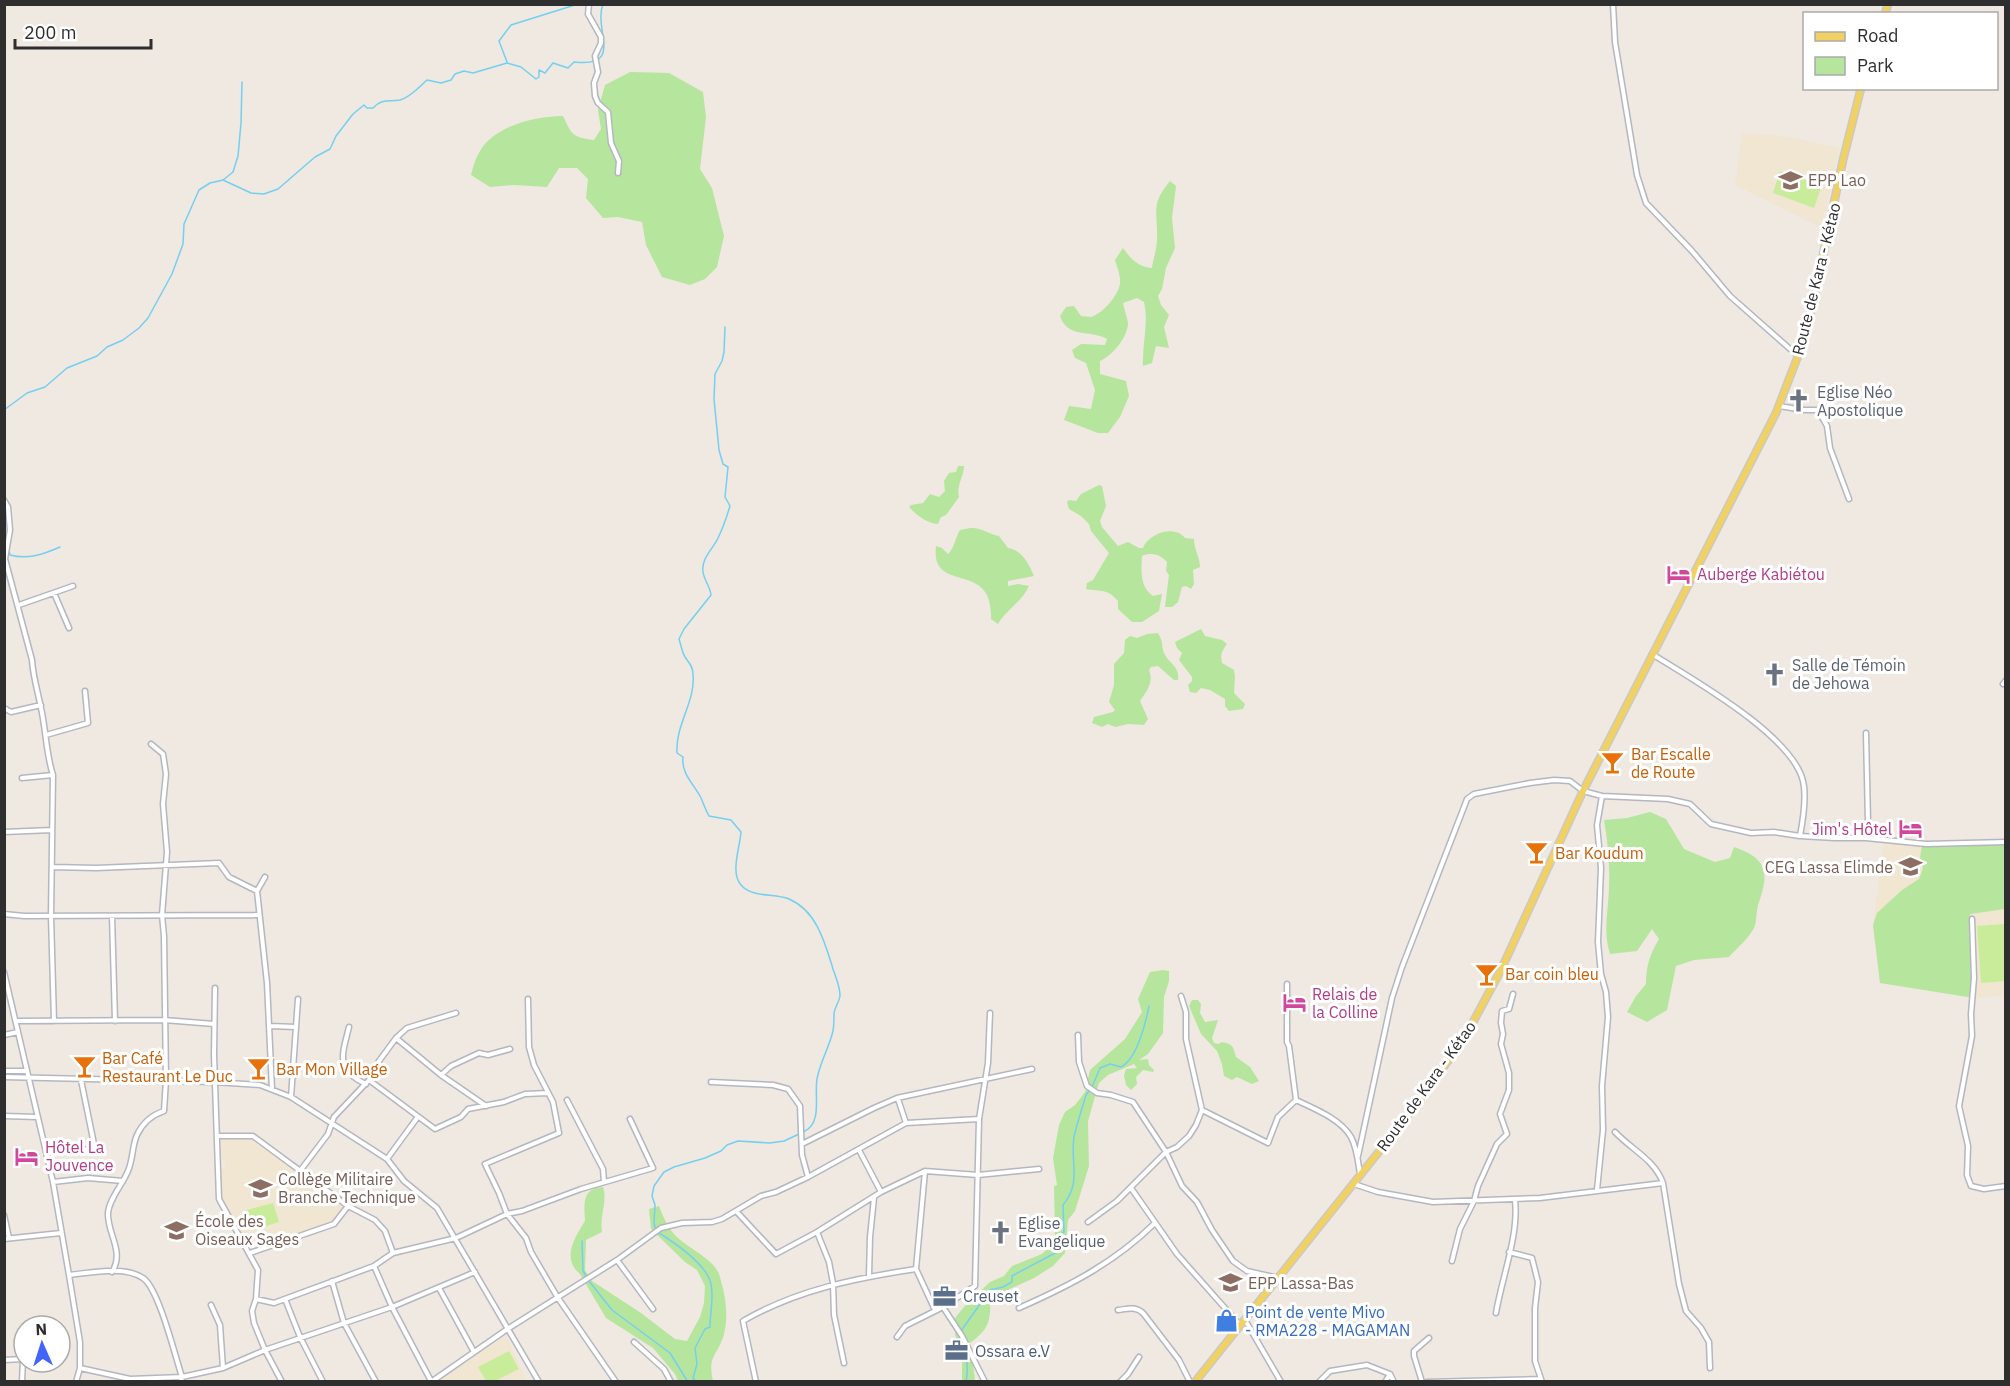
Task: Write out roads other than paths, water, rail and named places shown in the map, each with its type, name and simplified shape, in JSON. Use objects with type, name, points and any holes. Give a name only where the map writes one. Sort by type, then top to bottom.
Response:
[{"type":"main road","name":"Route de Kara - Kétao","points":[[1195,1382],[1353,1184],[1456,1050],[1501,970],[1583,790],[1778,406],[1798,356],[1813,303],[1843,160],[1860,90]]},
{"type":"street","points":[[589,4],[588,14],[601,38],[595,56],[598,72],[594,83],[596,96],[598,103],[608,112],[611,143],[619,161],[618,172]]},
{"type":"street","points":[[1613,4],[1615,42],[1635,164],[1646,203],[1692,251],[1730,296],[1798,356]]},
{"type":"street","points":[[1778,406],[1818,410],[1827,426],[1830,448],[1849,499]]},
{"type":"street","points":[[4,500],[8,507],[10,530],[5,559],[32,660],[33,676],[41,705],[53,775],[51,916],[54,1021]]},
{"type":"street","points":[[19,605],[73,586]]},
{"type":"street","points":[[54,593],[69,628]]},
{"type":"street","points":[[1652,654],[1745,713],[1779,744],[1796,765],[1803,783],[1800,836]]},
{"type":"street","points":[[46,735],[88,723],[85,691]]},
{"type":"street","points":[[4,708],[11,712],[41,705]]},
{"type":"street","points":[[1866,733],[1868,822],[1866,838]]},
{"type":"street","points":[[112,1272],[116,1266],[118,1252],[108,1222],[108,1210],[129,1170],[137,1134],[150,1116],[164,1111],[166,1080],[162,915],[164,866],[167,852],[163,804],[166,774],[163,754],[151,744]]},
{"type":"street","points":[[21,778],[53,775]]},
{"type":"street","points":[[1358,1156],[1382,1042],[1401,968],[1467,799],[1474,794],[1554,780],[1570,781],[1583,790],[1602,796],[1668,799],[1690,804],[1711,824],[1751,832],[1866,838],[1926,844],[1965,841],[2006,842]]},
{"type":"street","points":[[1597,1190],[1603,1130],[1602,1086],[1608,1017],[1598,942],[1601,875],[1597,825],[1602,796]]},
{"type":"street","points":[[4,832],[52,830]]},
{"type":"street","points":[[52,867],[96,868],[219,863],[229,877],[257,891]]},
{"type":"street","points":[[265,877],[257,891],[266,970],[272,1089]]},
{"type":"street","points":[[4,914],[51,916],[259,915]]},
{"type":"street","points":[[112,916],[115,1021]]},
{"type":"street","points":[[1971,919],[1974,978],[1972,1036],[1960,1090],[1959,1106],[1968,1146],[1967,1175],[1971,1186],[1984,1189],[2006,1186]]},
{"type":"street","points":[[4,972],[53,1182],[80,1342],[80,1368],[76,1382]]},
{"type":"street","points":[[1287,984],[1287,1042],[1296,1100]]},
{"type":"street","points":[[215,988],[219,1199],[258,1270],[256,1299],[252,1311],[254,1323],[282,1382]]},
{"type":"street","points":[[1452,1261],[1460,1229],[1474,1201],[1478,1186],[1497,1144],[1507,1134],[1500,1114],[1509,1090],[1509,1073],[1501,1044],[1503,1034],[1501,1023],[1502,1011],[1509,1009],[1513,994]]},
{"type":"street","points":[[1088,1222],[1131,1188],[1166,1152],[1177,1147],[1189,1136],[1196,1125],[1202,1110],[1186,1039],[1186,1012],[1181,996]]},
{"type":"street","points":[[291,1097],[298,999]]},
{"type":"street","points":[[528,999],[529,1047],[534,1065],[554,1102],[559,1133],[485,1164],[507,1214],[526,1238],[531,1252],[558,1298],[616,1382]]},
{"type":"street","points":[[897,1337],[905,1326],[975,1286],[979,1119],[986,1080],[990,1012]]},
{"type":"street","points":[[300,1171],[328,1134],[334,1117],[368,1082],[396,1038],[407,1028],[456,1013]]},
{"type":"street","points":[[16,1021],[164,1020],[214,1024]]},
{"type":"street","points":[[270,1026],[296,1027]]},
{"type":"street","points":[[349,1027],[342,1053],[345,1069],[351,1077],[368,1082],[435,1129],[461,1117],[468,1109],[504,1102],[525,1094],[548,1093]]},
{"type":"street","points":[[4,1035],[18,1032]]},
{"type":"street","points":[[1078,1035],[1079,1062],[1087,1086],[1096,1093],[1133,1102],[1166,1152],[1182,1186],[1197,1202],[1233,1262],[1247,1271],[1278,1278]]},
{"type":"street","points":[[396,1038],[441,1075],[486,1106]]},
{"type":"street","points":[[441,1075],[451,1066],[479,1053],[488,1055],[510,1049]]},
{"type":"street","points":[[802,1143],[897,1098],[1032,1069]]},
{"type":"street","points":[[4,1071],[26,1071]]},
{"type":"street","points":[[4,1077],[166,1080],[260,1085],[291,1097],[387,1159],[404,1181],[437,1208],[539,1382]]},
{"type":"street","points":[[78,1150],[95,1149],[81,1080]]},
{"type":"street","points":[[711,1082],[773,1084],[788,1089],[801,1106],[802,1155],[808,1177]]},
{"type":"street","points":[[897,1098],[906,1123]]},
{"type":"street","points":[[567,1100],[603,1169],[604,1182]]},
{"type":"street","points":[[1296,1100],[1318,1110],[1351,1136],[1358,1156],[1360,1175]]},
{"type":"street","points":[[1202,1110],[1268,1143],[1278,1117],[1296,1100]]},
{"type":"street","points":[[4,1116],[37,1117]]},
{"type":"street","points":[[387,1159],[417,1118]]},
{"type":"street","points":[[256,1299],[274,1303],[374,1266],[393,1253],[456,1238],[507,1214],[653,1168],[630,1119]]},
{"type":"street","points":[[374,1266],[392,1307],[431,1381],[509,1328],[617,1260],[661,1228],[682,1223],[712,1222],[722,1219],[761,1196],[776,1192],[808,1177],[906,1123],[979,1119]]},
{"type":"street","points":[[1615,1132],[1648,1159],[1660,1174],[1679,1284],[1686,1311],[1701,1328],[1709,1342],[1710,1368]]},
{"type":"street","points":[[218,1136],[253,1136],[348,1206],[375,1220],[385,1231],[393,1253]]},
{"type":"street","points":[[859,1150],[881,1192]]},
{"type":"street","points":[[736,1211],[776,1254],[817,1232],[881,1192],[926,1171],[978,1175],[1039,1169]]},
{"type":"street","points":[[926,1171],[916,1269],[935,1310]]},
{"type":"street","points":[[53,1182],[88,1178],[123,1181]]},
{"type":"street","points":[[1353,1184],[1378,1192],[1433,1202],[1515,1200],[1663,1183]]},
{"type":"street","points":[[1131,1188],[1177,1254],[1243,1323],[1281,1382]]},
{"type":"street","points":[[869,1276],[874,1198]]},
{"type":"street","points":[[1496,1313],[1515,1219],[1515,1200]]},
{"type":"street","points":[[250,1253],[334,1224],[348,1206]]},
{"type":"street","points":[[4,1215],[7,1239],[61,1233]]},
{"type":"street","points":[[1019,1308],[1087,1276],[1126,1251],[1155,1223]]},
{"type":"street","points":[[817,1232],[829,1262],[834,1284],[834,1315],[844,1363]]},
{"type":"street","points":[[1427,1382],[1542,1380],[1535,1361],[1534,1308],[1538,1274],[1532,1258],[1509,1252]]},
{"type":"street","points":[[617,1260],[653,1309]]},
{"type":"street","points":[[756,1382],[743,1321],[764,1309],[834,1284],[916,1269]]},
{"type":"street","points":[[69,1275],[112,1272],[143,1278],[158,1303],[182,1379]]},
{"type":"street","points":[[80,1368],[124,1380],[182,1379],[223,1368],[300,1337],[392,1307],[475,1272]]},
{"type":"street","points":[[332,1281],[344,1323],[376,1382]]},
{"type":"street","points":[[439,1288],[474,1352]]},
{"type":"street","points":[[285,1299],[322,1382]]},
{"type":"street","points":[[211,1305],[220,1325],[223,1368]]},
{"type":"street","points":[[943,1306],[985,1382]]},
{"type":"street","points":[[1118,1310],[1133,1308],[1143,1313],[1179,1360],[1190,1382]]},
{"type":"street","points":[[1422,1382],[1414,1351],[1429,1338]]},
{"type":"street","points":[[634,1342],[664,1369],[671,1382]]},
{"type":"street","points":[[1120,1382],[1139,1357]]},
{"type":"street","points":[[4,1360],[23,1359],[22,1382]]},
{"type":"street","points":[[1319,1382],[1330,1371],[1367,1365],[1390,1374],[1394,1382]]},
{"type":"street","points":[[1385,1382],[1390,1374]]},
{"type":"waterway","points":[[507,62],[499,41],[511,25],[578,4]]},
{"type":"waterway","points":[[223,180],[251,193],[264,194],[278,189],[315,157],[330,149],[336,136],[353,114],[364,105],[367,108],[373,108],[383,102],[404,99],[427,80],[441,83],[451,80],[455,74],[464,71],[473,73],[507,63],[521,67],[536,79],[539,77],[539,70],[545,73],[553,63],[568,68],[574,62],[599,59],[604,45],[601,25],[603,4]]},
{"type":"waterway","points":[[4,410],[27,393],[45,387],[67,368],[97,356],[107,347],[123,340],[148,318],[172,274],[183,244],[184,224],[199,190],[210,183],[223,180],[233,172],[238,156],[242,82]]},
{"type":"waterway","points":[[725,327],[724,352],[715,374],[714,399],[719,450],[723,464],[728,467],[725,497],[730,506],[720,534],[704,562],[704,575],[711,595],[684,629],[679,639],[692,669],[693,684],[679,733],[677,753],[683,757],[686,774],[709,816],[731,820],[741,832],[736,860],[736,874],[741,885],[757,894],[789,899],[807,911],[827,949],[839,985],[840,996],[834,1013],[833,1029],[817,1079],[815,1116],[813,1123],[803,1132]]},
{"type":"waterway","points":[[4,548],[9,551],[10,555],[30,557],[60,547]]},
{"type":"waterway","points":[[1092,1087],[1100,1068],[1110,1064],[1121,1067],[1132,1056],[1140,1040],[1149,1006]]},
{"type":"waterway","points":[[961,1331],[990,1290],[1012,1282],[1012,1276],[1062,1249],[1063,1205],[1069,1197],[1074,1180],[1074,1137],[1089,1091]]},
{"type":"waterway","points":[[696,1382],[693,1378],[697,1364],[695,1348],[705,1329],[710,1327],[711,1284],[708,1276],[696,1261],[656,1231],[655,1205],[652,1196],[654,1186],[664,1172],[705,1158],[738,1141],[770,1143],[784,1141],[799,1134]]},
{"type":"waterway","points":[[582,1241],[583,1271],[589,1281],[612,1310],[670,1353],[688,1382]]},
{"type":"waterway","points":[[959,1336],[966,1358],[966,1382]]},
{"type":"place","name":"EPP Lao","points":[[1790,180]]},
{"type":"place","name":"Eglise Néo Apostolique","points":[[1799,401]]},
{"type":"place","name":"Auberge Kabiétou","points":[[1679,574]]},
{"type":"place","name":"Salle de Témoin de Jehowa","points":[[1774,674]]},
{"type":"place","name":"Bar Escalle de Route","points":[[1613,763]]},
{"type":"place","name":"Jim's Hôtel","points":[[1910,829]]},
{"type":"place","name":"Bar Koudum","points":[[1537,853]]},
{"type":"place","name":"CEG Lassa Elimde","points":[[1911,867]]},
{"type":"place","name":"Bar coin bleu","points":[[1487,974]]},
{"type":"place","name":"Relais de la Colline","points":[[1294,1003]]},
{"type":"place","name":"Bar Café Restaurant Le Duc","points":[[84,1067]]},
{"type":"place","name":"Bar Mon Village","points":[[258,1069]]},
{"type":"place","name":"Hôtel La Jouvence","points":[[27,1156]]},
{"type":"place","name":"Collège Militaire Branche Technique","points":[[260,1188]]},
{"type":"place","name":"École des Oiseaux Sages","points":[[177,1230]]},
{"type":"place","name":"Eglise Evangelique","points":[[1000,1232]]},
{"type":"place","name":"EPP Lassa-Bas","points":[[1230,1283]]},
{"type":"place","name":"Creuset","points":[[945,1296]]},
{"type":"place","name":"Point de vente Mivo - RMA228 - MAGAMAN","points":[[1227,1321]]},
{"type":"place","name":"Ossara e.V","points":[[957,1351]]}]
